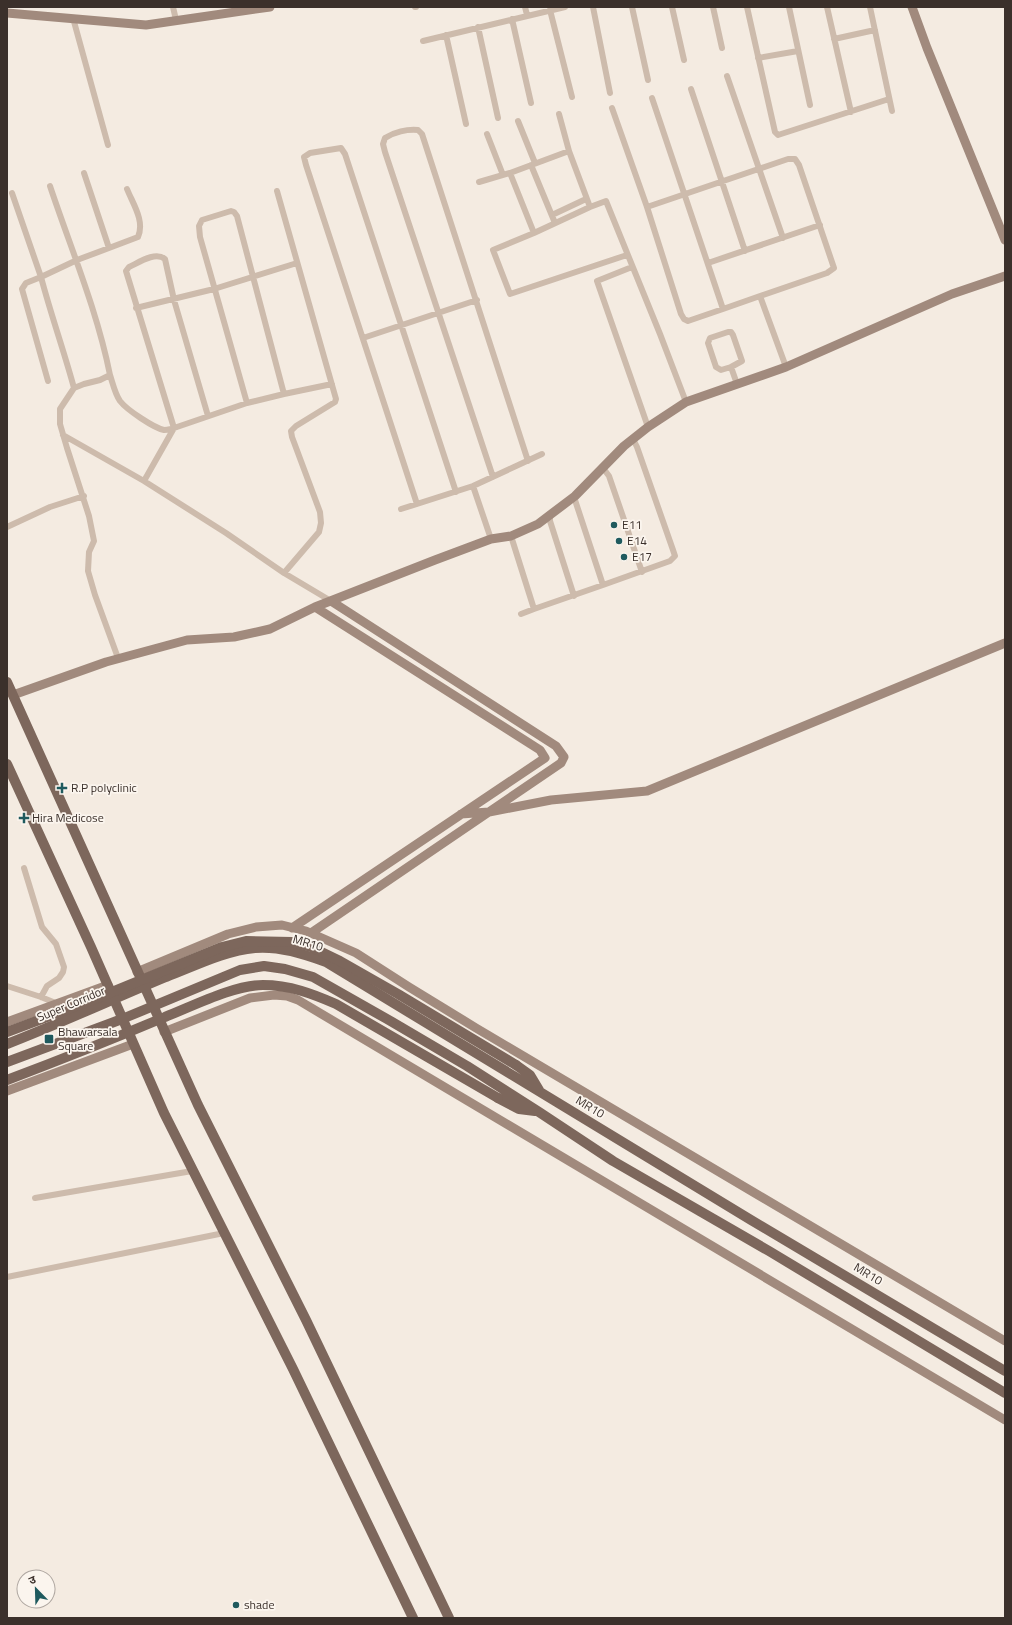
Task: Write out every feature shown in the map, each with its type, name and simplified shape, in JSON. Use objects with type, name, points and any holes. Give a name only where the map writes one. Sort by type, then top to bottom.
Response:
[{"type":"main road","points":[[7,682],[198,1105],[306,1320],[449,1618]]},
{"type":"main road","points":[[7,764],[192,1171],[293,1369],[413,1618]]},
{"type":"main road","points":[[7,1032],[95,999],[222,947],[246,941],[292,942],[311,947],[340,961],[516,1065],[530,1075],[540,1092]]},
{"type":"main road","name":"MR10","points":[[144,986],[225,954],[256,948],[300,952],[326,962],[751,1220],[1005,1371]]},
{"type":"main road","points":[[7,1062],[122,1019],[240,970],[264,966],[285,969],[313,977],[387,1019],[539,1112],[613,1161],[769,1251],[1005,1393]]},
{"type":"main road","points":[[7,1080],[205,1001],[239,989],[262,985],[286,986],[311,993],[336,1004],[519,1109],[539,1112]]},
{"type":"main road","name":"Super Corridor","points":[[7,1044],[59,1024],[144,986]]},
{"type":"street","points":[[173,7],[176,20]]},
{"type":"street","points":[[7,13],[146,25],[270,7]]},
{"type":"street","points":[[525,7],[527,15]]},
{"type":"street","points":[[423,41],[565,7]]},
{"type":"street","points":[[593,7],[610,92]]},
{"type":"street","points":[[632,7],[648,80]]},
{"type":"street","points":[[672,7],[684,60]]},
{"type":"street","points":[[713,7],[722,48]]},
{"type":"street","points":[[747,7],[775,132],[778,135],[889,99]]},
{"type":"street","points":[[789,7],[810,105]]},
{"type":"street","points":[[827,7],[851,112]]},
{"type":"street","points":[[870,7],[892,111]]},
{"type":"street","points":[[912,7],[926,48],[1005,240]]},
{"type":"street","points":[[550,10],[572,97]]},
{"type":"street","points":[[73,18],[108,145]]},
{"type":"street","points":[[512,19],[531,103]]},
{"type":"street","points":[[478,27],[498,118]]},
{"type":"street","points":[[834,39],[875,30]]},
{"type":"street","points":[[446,35],[466,124]]},
{"type":"street","points":[[758,58],[798,52]]},
{"type":"street","points":[[727,76],[783,238]]},
{"type":"street","points":[[691,89],[745,251]]},
{"type":"street","points":[[652,98],[723,309]]},
{"type":"street","points":[[612,108],[647,207],[681,314],[684,319],[688,321],[827,273],[834,268],[799,164],[795,159],[788,159],[647,207]]},
{"type":"street","points":[[559,114],[568,151],[590,207]]},
{"type":"street","points":[[518,121],[555,223]]},
{"type":"street","points":[[493,477],[440,312],[385,152],[383,144],[385,138],[390,135],[411,129],[418,130],[422,134],[528,461]]},
{"type":"street","points":[[487,134],[534,233]]},
{"type":"street","points":[[417,504],[306,165],[304,157],[310,153],[341,148],[345,154],[456,492]]},
{"type":"street","points":[[479,182],[507,174],[568,151]]},
{"type":"street","points":[[84,174],[109,248]]},
{"type":"street","points":[[50,186],[96,317],[110,375],[121,403],[132,412],[159,428],[166,430],[247,403],[332,384]]},
{"type":"street","points":[[48,381],[22,289],[26,283],[41,278],[77,260],[138,237],[141,231],[138,215],[127,188]]},
{"type":"street","points":[[277,191],[336,398],[335,402],[296,426],[291,431],[320,512],[321,523],[320,532],[284,574]]},
{"type":"street","points":[[12,194],[41,278],[74,388]]},
{"type":"street","points":[[552,215],[586,199]]},
{"type":"street","points":[[627,255],[510,294],[494,250],[606,201],[686,402]]},
{"type":"street","points":[[247,403],[214,289],[200,237],[199,226],[202,220],[230,211],[234,212],[237,216],[284,394]]},
{"type":"street","points":[[708,263],[820,225]]},
{"type":"street","points":[[144,481],[174,428],[136,308],[126,271],[128,267],[156,256],[161,256],[165,259],[174,300],[208,416]]},
{"type":"street","points":[[136,308],[174,300],[214,289],[297,263]]},
{"type":"street","points":[[632,267],[597,281],[648,427]]},
{"type":"street","points":[[13,695],[118,658],[187,640],[234,637],[270,629],[331,600],[491,539],[511,536],[538,524],[550,516],[574,497],[633,439],[648,427],[686,402],[786,367],[952,294],[1005,276]]},
{"type":"street","points":[[760,296],[786,367]]},
{"type":"street","points":[[363,338],[477,300]]},
{"type":"street","points":[[728,332],[733,335],[742,361],[731,367],[721,370],[716,367],[708,343],[710,338],[728,332]]},
{"type":"street","points":[[731,367],[736,384]]},
{"type":"street","points":[[110,375],[100,380],[74,388],[60,409],[60,424],[84,496],[94,541],[89,552],[88,571],[95,595],[118,658]]},
{"type":"street","points":[[63,435],[144,481],[226,533],[284,574],[331,600],[556,746],[564,757],[561,763],[311,933]]},
{"type":"street","points":[[521,614],[642,572],[670,561],[675,556],[633,439]]},
{"type":"street","points":[[401,509],[473,486],[542,454]]},
{"type":"street","points":[[603,468],[609,476],[642,572]]},
{"type":"street","points":[[473,486],[491,539]]},
{"type":"street","points":[[7,527],[50,507],[84,496]]},
{"type":"street","points":[[574,497],[603,586]]},
{"type":"street","points":[[550,516],[550,521],[574,596]]},
{"type":"street","points":[[511,536],[534,609]]},
{"type":"street","points":[[292,928],[544,758],[540,750],[315,607]]},
{"type":"street","points":[[461,814],[489,812],[551,800],[647,791],[1005,643]]},
{"type":"street","points":[[24,868],[42,927],[56,944],[64,967],[59,978],[48,986],[41,997]]},
{"type":"street","points":[[138,972],[228,934],[256,927],[282,925],[311,933],[356,953],[460,1018],[1005,1341]]},
{"type":"street","points":[[7,1022],[108,985]]},
{"type":"street","points":[[7,986],[58,1004]]},
{"type":"street","points":[[164,1032],[250,998],[274,995],[287,996],[298,1000],[1005,1420]]},
{"type":"street","points":[[7,1091],[133,1044]]},
{"type":"street","points":[[35,1198],[192,1171]]},
{"type":"street","points":[[7,1277],[224,1234]]},
{"type":"place","name":"E11","points":[[614,525]]},
{"type":"place","name":"E14","points":[[619,541]]},
{"type":"place","name":"E17","points":[[624,557]]},
{"type":"place","name":"R.P polyclinic","points":[[62,788]]},
{"type":"place","name":"Hira Medicose","points":[[24,818]]},
{"type":"place","name":"Bhawarsala Square","points":[[49,1039]]},
{"type":"place","name":"shade","points":[[236,1605]]}]
